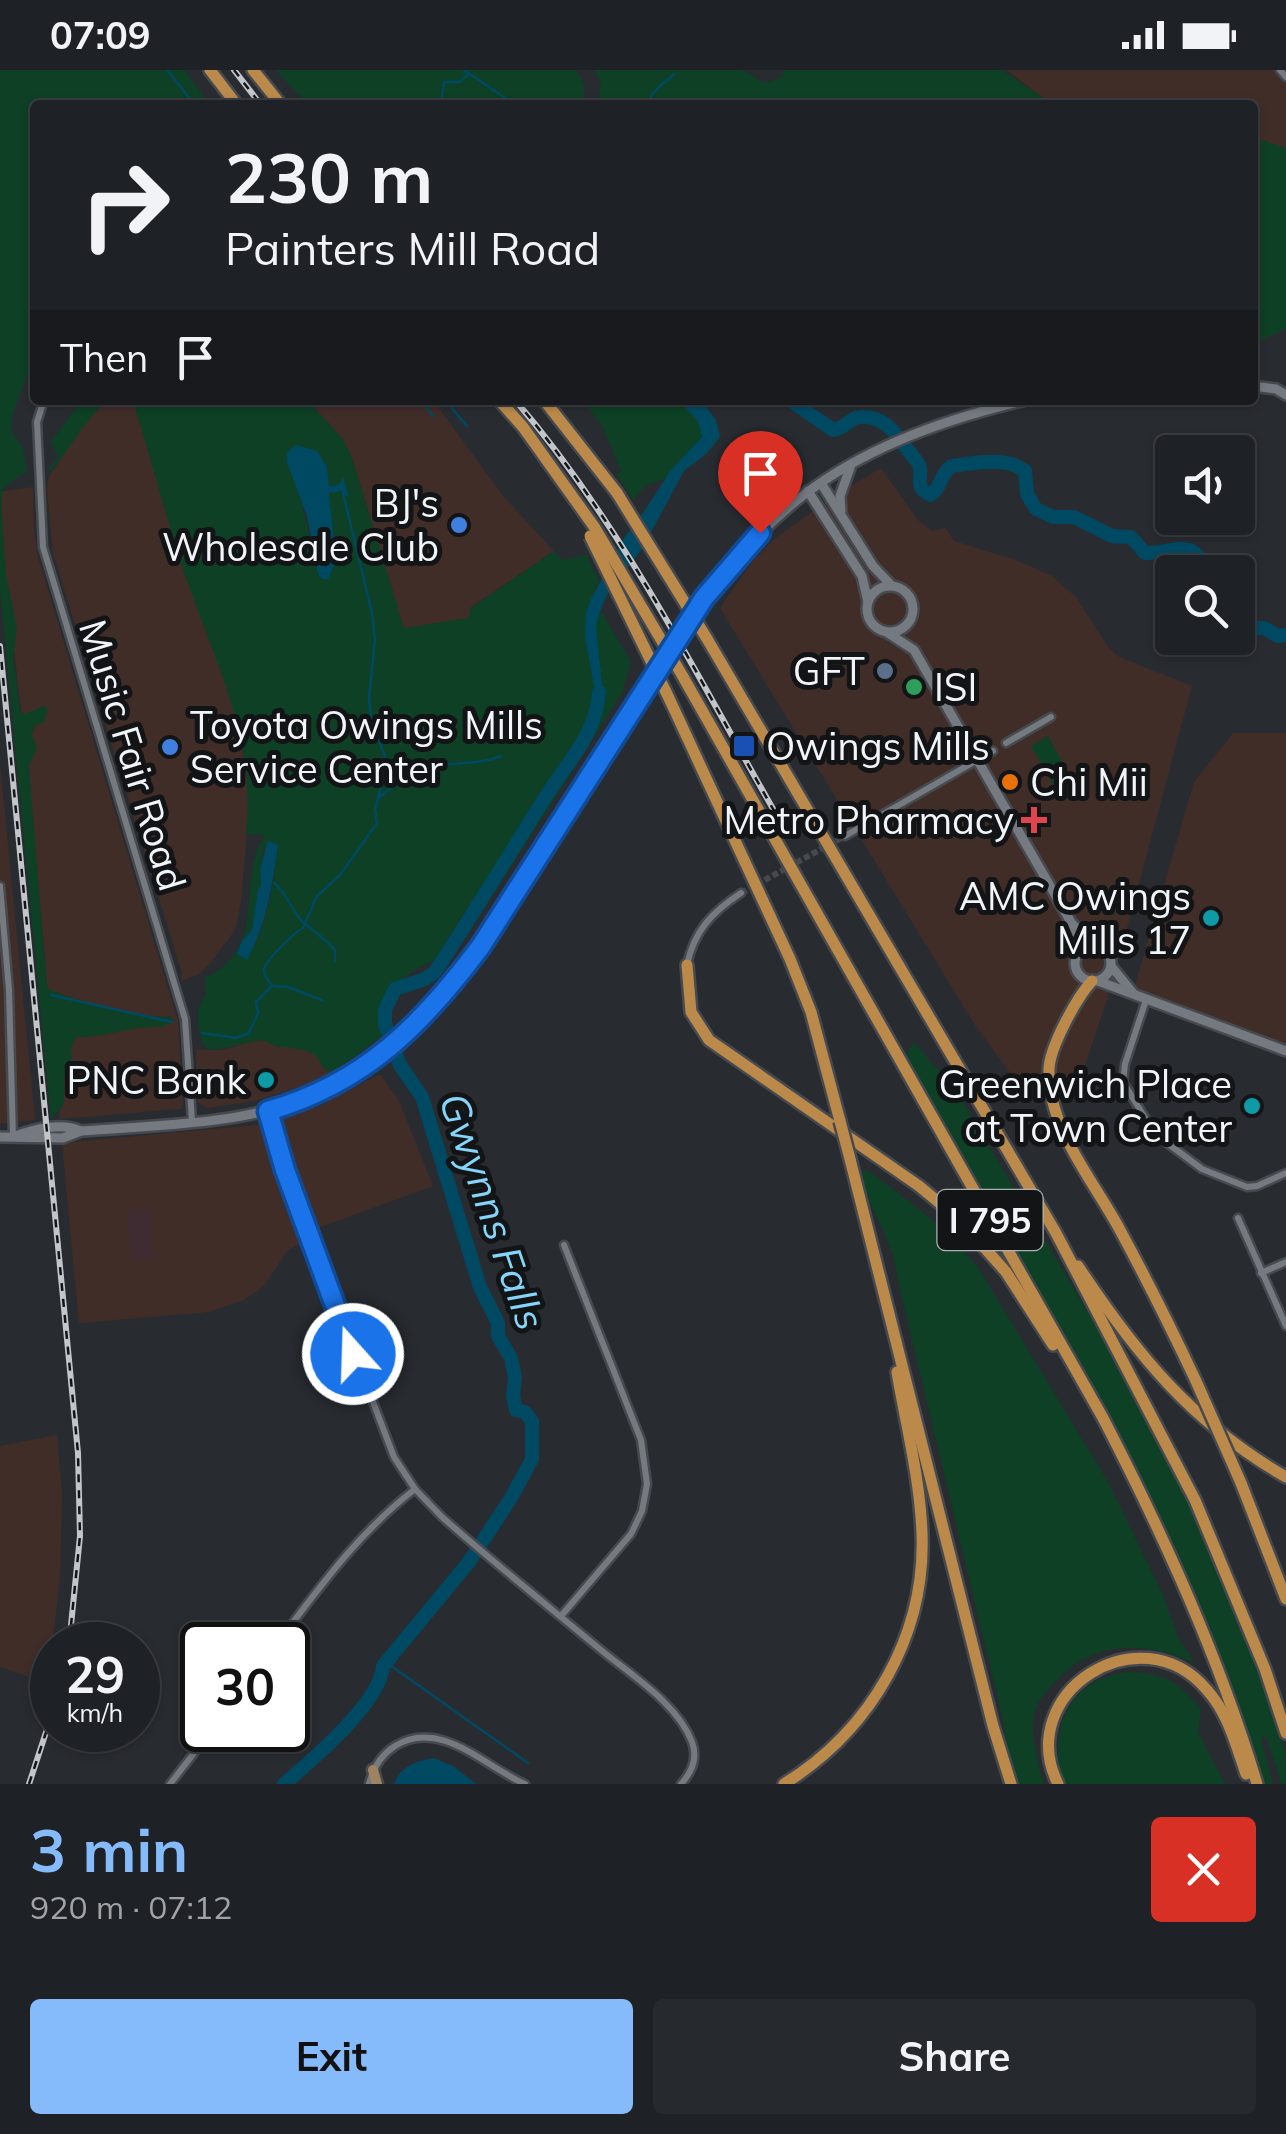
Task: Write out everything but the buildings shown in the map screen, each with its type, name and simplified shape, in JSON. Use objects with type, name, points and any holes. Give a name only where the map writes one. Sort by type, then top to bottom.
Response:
[{"type":"highway","points":[[210,70],[233,100]]},
{"type":"highway","points":[[253,70],[277,100]]},
{"type":"highway","name":"I 795","points":[[503,405],[548,461],[682,675],[1103,1418],[1186,1593],[1223,1684],[1256,1784]]},
{"type":"highway","name":"I 795","points":[[548,405],[616,494],[706,636],[1056,1233],[1194,1500],[1258,1652],[1286,1733]]},
{"type":"highway","points":[[592,532],[811,1012],[993,1726],[1012,1784]]},
{"type":"highway","points":[[687,966],[692,1012],[709,1040],[959,1218],[1006,1272],[1090,1406],[1103,1418]]},
{"type":"highway","points":[[1095,981],[1083,990],[1054,1045],[1048,1068],[1053,1100],[1064,1133],[1117,1224],[1196,1381],[1286,1599]]},
{"type":"highway","points":[[1056,1233],[1146,1362],[1176,1394],[1219,1432],[1286,1477]]},
{"type":"highway","points":[[784,1784],[837,1744],[876,1697],[900,1652],[918,1592],[920,1512],[884,1294]]},
{"type":"highway","points":[[1058,1784],[1050,1742],[1053,1723],[1066,1694],[1094,1669],[1134,1657],[1165,1660],[1181,1667],[1206,1688],[1230,1729],[1248,1784]]},
{"type":"main road","points":[[1258,387],[1283,389]]},
{"type":"main road","points":[[0,1138],[63,1138],[80,1131],[268,1111],[337,1085],[380,1056],[439,1000],[481,946],[704,598],[752,541],[808,492],[850,466],[962,418],[1009,405]]},
{"type":"main road","points":[[841,514],[840,496],[850,466]]},
{"type":"main road","points":[[821,483],[873,566],[912,600],[914,650]]},
{"type":"main road","points":[[808,492],[862,576],[869,619],[914,650],[978,759],[1072,924],[1078,954]]},
{"type":"main road","points":[[868,602],[877,590],[892,586]]},
{"type":"main road","points":[[888,633],[904,629],[912,619]]},
{"type":"main road","points":[[1072,924],[1107,950],[1111,965],[1135,995]]},
{"type":"main road","points":[[1096,945],[1084,947],[1078,954],[1074,962],[1078,974],[1286,1051]]},
{"type":"main road","points":[[1095,981],[1108,974],[1111,965]]},
{"type":"main road","points":[[373,1784],[374,1770]]},
{"type":"street","points":[[1280,70],[1286,77]]},
{"type":"street","name":"Music Fair Road","points":[[42,405],[37,422],[43,547],[185,1019],[192,1121]]},
{"type":"street","points":[[1006,743],[1051,717]]},
{"type":"street","points":[[845,836],[993,751]]},
{"type":"street","points":[[0,886],[10,1006],[13,1137]]},
{"type":"street","points":[[687,966],[700,929],[741,893]]},
{"type":"street","points":[[1146,1000],[1125,1064],[1124,1082],[1155,1134],[1202,1169],[1247,1186],[1286,1174]]},
{"type":"street","points":[[268,1111],[285,1170],[389,1447],[415,1489],[463,1535],[650,1692],[684,1728],[694,1752],[690,1772],[682,1784]]},
{"type":"street","points":[[1238,1218],[1286,1326]]},
{"type":"street","points":[[561,1616],[631,1534],[642,1511],[646,1484],[641,1440],[564,1245]]},
{"type":"street","points":[[1262,1273],[1286,1262]]},
{"type":"street","points":[[294,1622],[361,1536],[415,1489]]},
{"type":"street","points":[[374,1770],[396,1746],[414,1738],[430,1737],[454,1744],[525,1784]]},
{"type":"street","points":[[170,1784],[195,1752]]},
{"type":"shaded area","points":[[1007,70],[1286,70],[1286,222],[1258,209],[1258,100],[1046,100]]},
{"type":"shaded area","points":[[102,405],[134,405],[184,570],[236,709],[250,797],[241,902],[235,930],[209,965],[181,981],[182,973],[53,553],[49,477],[81,427]]},
{"type":"shaded area","points":[[312,405],[437,405],[503,496],[554,551],[470,608],[470,618],[404,629],[352,458],[342,438]]},
{"type":"shaded area","points":[[881,468],[918,520],[932,531],[945,528],[954,541],[1052,576],[1076,597],[1108,647],[1119,657],[1192,686],[1111,988],[1084,1068],[1071,1090],[1027,1096],[975,1025],[720,608],[774,539]]},
{"type":"shaded area","points":[[33,487],[39,560],[178,1021],[183,1104],[180,1109],[60,1119],[24,735],[0,529],[0,492]]},
{"type":"shaded area","points":[[1233,733],[1286,733],[1286,1055],[1131,999],[1194,782]]},
{"type":"shaded area","points":[[0,764],[35,1120],[0,1124]]},
{"type":"shaded area","points":[[329,1017],[336,1070],[309,1084],[254,1101],[207,1108],[197,1101],[196,1050],[224,1050]]},
{"type":"shaded area","points":[[380,1074],[399,1101],[433,1186],[315,1229],[316,1234],[287,1251],[264,1286],[244,1300],[209,1312],[79,1323],[62,1143],[257,1125],[320,1106]]},
{"type":"shaded area","points":[[150,1208],[154,1258],[131,1260],[127,1210]]},
{"type":"shaded area","points":[[57,1435],[62,1494],[60,1576],[55,1622],[30,1622],[30,1677],[0,1667],[0,1446]]},
{"type":"green space","points":[[0,70],[184,70],[206,100],[30,100],[30,367],[12,417],[11,431],[23,448],[27,471],[5,486],[1,499],[6,574],[17,629],[13,657],[20,711],[24,714],[44,706],[48,710],[44,722],[35,726],[32,735],[37,748],[29,766],[47,988],[108,1008],[171,1016],[172,1020],[163,1026],[77,1037],[71,1048],[73,1068],[64,1078],[64,1104],[51,1120],[0,590]]},
{"type":"green space","points":[[276,70],[575,70],[584,91],[584,100],[303,100]]},
{"type":"green space","points":[[594,70],[742,70],[765,83],[782,77],[784,70],[1002,70],[1047,100],[599,100],[601,83]]},
{"type":"green space","points":[[1258,142],[1286,148],[1286,329],[1258,342]]},
{"type":"green space","points":[[78,405],[102,405],[50,472],[58,457],[51,442]]},
{"type":"green space","points":[[134,405],[312,405],[342,438],[352,458],[404,628],[469,618],[470,609],[554,551],[562,560],[586,555],[599,580],[592,596],[631,662],[622,693],[473,926],[467,908],[434,961],[410,973],[388,993],[382,1009],[385,1034],[332,1073],[305,1050],[279,1047],[263,1040],[212,1050],[203,1045],[198,1019],[206,995],[205,978],[225,965],[238,949],[245,931],[256,853],[265,835],[246,834],[248,798],[239,731],[183,569]],"holes":[[[327,467],[329,486],[334,490],[329,493],[336,561],[318,574],[301,498]],[[278,845],[265,919],[247,959],[264,847]]]},
{"type":"green space","points":[[586,405],[683,405],[698,421],[702,437],[665,479],[646,485],[633,500],[617,475],[621,471],[602,425]]},
{"type":"green space","points":[[1048,736],[1073,781],[1056,790],[1031,746]]},
{"type":"green space","points":[[913,1043],[946,1074],[1093,1321],[1191,1504],[1246,1635],[1285,1751],[1286,1784],[1282,1784],[1266,1737],[1261,1738],[1273,1784],[1262,1784],[1203,1618],[1166,1533],[1090,1387],[908,1061],[907,1052]]},
{"type":"green space","points":[[867,1170],[943,1230],[982,1274],[1108,1482],[1163,1595],[1179,1640],[1195,1663],[1157,1651],[1120,1648],[1086,1658],[1069,1669],[1043,1696],[1034,1717],[1035,1746],[1044,1784],[1017,1784],[1011,1770],[1002,1716],[896,1265],[861,1173]]},
{"type":"green space","points":[[1128,1672],[1170,1680],[1201,1709],[1198,1732],[1225,1784],[1064,1784],[1058,1770],[1058,1745],[1071,1704],[1088,1686]]},
{"type":"water","points":[[683,405],[705,405],[716,420],[720,437],[684,471],[642,549],[607,595],[600,611],[596,627],[604,702],[598,708],[585,637],[586,612],[624,538],[671,470],[702,437],[698,421]]},
{"type":"water","points":[[297,445],[317,451],[327,467],[329,486],[339,485],[343,477],[349,498],[341,491],[329,493],[336,561],[328,579],[318,574],[307,516],[287,462],[287,452]]},
{"type":"water","points":[[268,841],[278,845],[273,875],[264,918],[247,960],[237,954],[252,930]]},
{"type":"water","points":[[434,1758],[453,1766],[476,1784],[394,1784],[410,1765]]},
{"type":"waterway","points":[[167,70],[191,100]]},
{"type":"waterway","points":[[464,70],[508,100]]},
{"type":"waterway","points":[[442,100],[444,82],[459,82],[469,74]]},
{"type":"waterway","points":[[650,100],[674,74]]},
{"type":"waterway","points":[[425,405],[433,416]]},
{"type":"waterway","points":[[449,405],[467,426]]},
{"type":"waterway","points":[[797,405],[833,430],[861,417],[885,424],[918,462],[920,486],[930,495],[952,466],[1009,463],[1025,471],[1027,494],[1036,509],[1053,517],[1074,517],[1112,536],[1131,537],[1145,553],[1181,549],[1197,555]]},
{"type":"waterway","points":[[202,1033],[236,1038],[249,1033],[258,1013],[256,1002],[272,986],[265,967],[303,928],[317,896],[340,875],[377,823],[375,810],[387,762],[371,719],[369,698],[375,640],[343,493]]},
{"type":"waterway","points":[[1255,628],[1286,635]]},
{"type":"waterway","name":"Gwynns Falls","points":[[284,1784],[358,1713],[379,1680],[383,1666],[469,1562],[532,1459],[532,1421],[525,1412],[516,1410],[511,1358],[498,1336],[498,1323],[480,1287],[422,1097],[400,1065],[385,1024],[385,1010],[395,989],[435,972],[586,737],[599,692]]},
{"type":"waterway","points":[[378,798],[422,769],[501,756]]},
{"type":"waterway","points":[[274,883],[300,919],[335,950],[335,961]]},
{"type":"waterway","points":[[272,986],[288,987],[322,1000]]},
{"type":"waterway","points":[[51,995],[172,1022]]},
{"type":"waterway","points":[[387,1663],[528,1763]]},
{"type":"tunnel","points":[[741,893],[845,836]]},
{"type":"railway","points":[[234,70],[257,100]]},
{"type":"railway","points":[[519,405],[555,449],[627,554],[785,830]]},
{"type":"railway","points":[[0,646],[78,1453],[80,1536],[71,1622]]},
{"type":"railway","points":[[29,1784],[40,1752]]},
{"type":"place","name":"BJ's Wholesale Club","points":[[459,525]]},
{"type":"place","name":"GFT","points":[[885,671]]},
{"type":"place","name":"ISI","points":[[914,687]]},
{"type":"place","name":"Owings Mills","points":[[744,746]]},
{"type":"place","name":"Toyota Owings Mills Service Center","points":[[170,747]]},
{"type":"place","name":"Chi Mii","points":[[1010,782]]},
{"type":"place","name":"Metro Pharmacy","points":[[1034,820]]},
{"type":"place","name":"AMC Owings Mills 17","points":[[1211,918]]},
{"type":"place","name":"PNC Bank","points":[[266,1080]]},
{"type":"place","name":"Greenwich Place at Town Center","points":[[1252,1106]]},
{"type":"route","points":[[353,1354],[285,1170],[268,1111],[315,1095],[358,1072],[406,1034],[439,1000],[481,946],[704,598],[760,533]]}]
